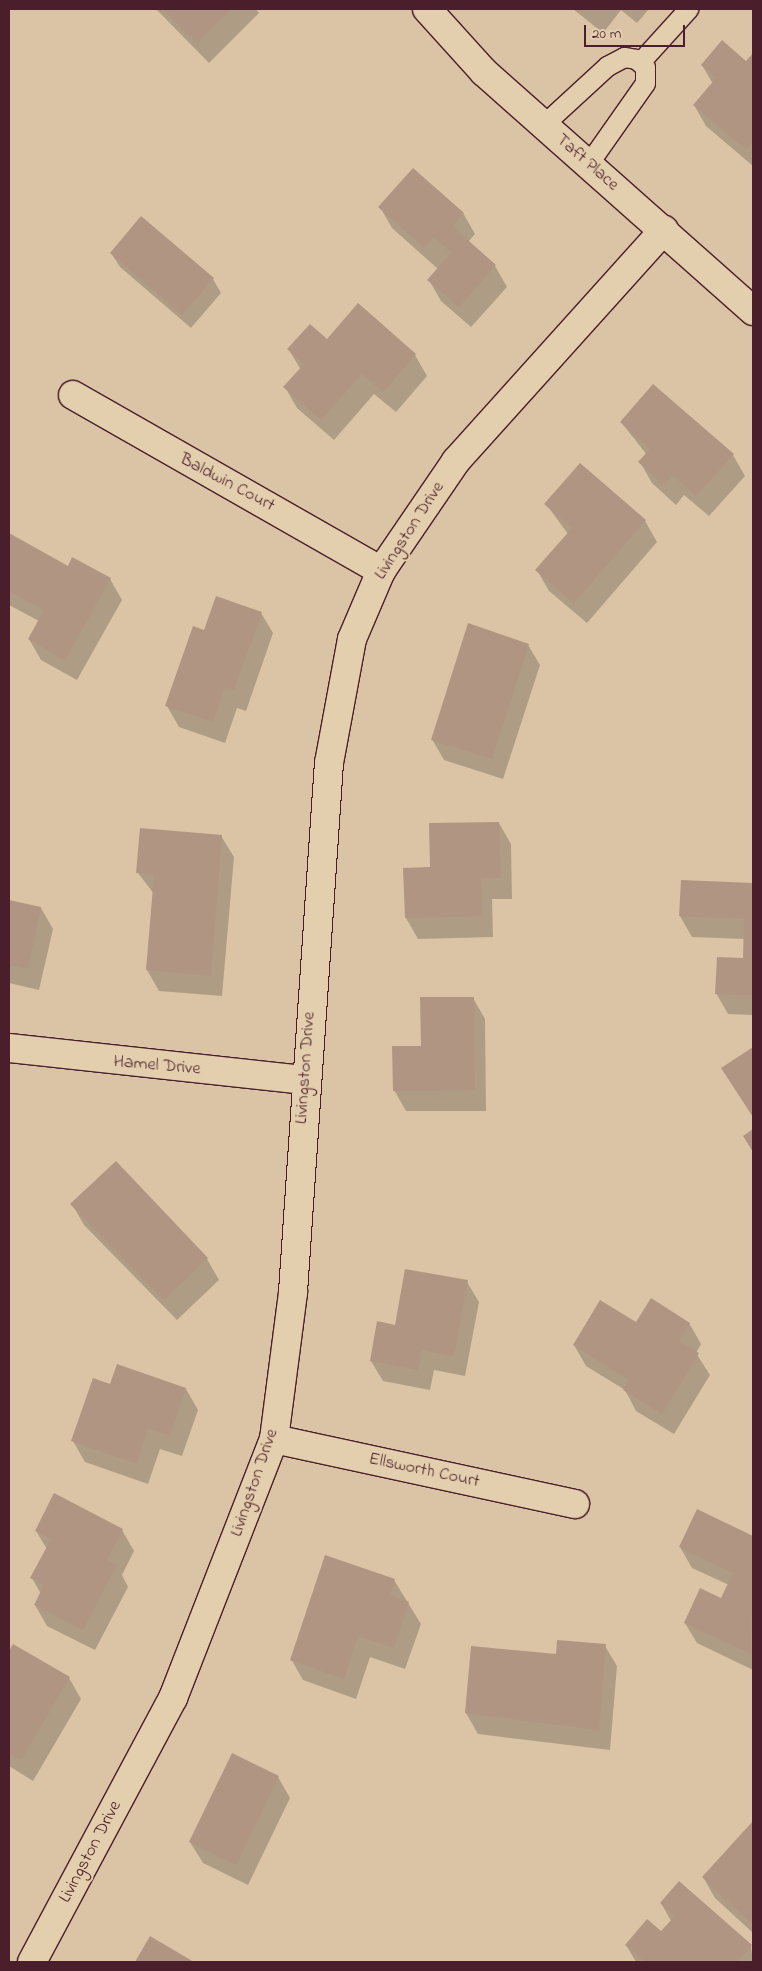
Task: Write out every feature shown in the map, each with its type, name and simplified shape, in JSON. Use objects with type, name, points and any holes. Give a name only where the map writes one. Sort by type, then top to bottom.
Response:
[{"type":"street","name":"Taft Place","points":[[427,9],[484,72],[753,311]]},
{"type":"street","name":"Livingston Drive","points":[[32,1962],[173,1698],[274,1439],[293,1292],[305,1080],[331,754],[352,639],[381,571],[456,461],[664,230]]},
{"type":"street","name":"Baldwin Court","points":[[72,395],[381,571]]},
{"type":"street","name":"Hamel Drive","points":[[9,1048],[305,1080]]},
{"type":"street","name":"Ellsworth Court","points":[[274,1439],[575,1504]]},
{"type":"lane","points":[[640,62],[688,9]]},
{"type":"lane","points":[[544,124],[607,66],[624,57],[640,62]]},
{"type":"lane","points":[[588,164],[636,101],[646,83],[640,62]]},
{"type":"building","points":[[163,9],[231,9],[197,43]]},
{"type":"building","points":[[722,40],[746,61],[753,53],[753,142],[746,150],[693,105],[716,78],[701,65]]},
{"type":"building","points":[[413,168],[464,213],[452,226],[496,265],[459,307],[427,280],[451,253],[434,237],[424,248],[378,207]]},
{"type":"building","points":[[141,216],[214,278],[182,315],[110,253]]},
{"type":"building","points":[[358,303],[416,354],[383,392],[362,374],[321,420],[283,387],[304,364],[287,349],[310,324],[327,339]]},
{"type":"building","points":[[653,384],[734,454],[696,496],[672,475],[664,485],[638,462],[650,449],[620,422]]},
{"type":"building","points":[[580,463],[646,520],[574,603],[535,570],[572,528],[544,504]]},
{"type":"building","points":[[9,533],[68,566],[72,557],[111,578],[65,660],[28,639],[44,610],[9,591]]},
{"type":"building","points":[[216,596],[262,612],[234,690],[225,687],[213,722],[165,706],[193,626],[204,630]]},
{"type":"building","points":[[468,623],[529,644],[492,759],[431,740]]},
{"type":"building","points":[[499,822],[501,878],[481,878],[482,916],[405,918],[403,868],[430,867],[429,823]]},
{"type":"building","points":[[140,828],[222,835],[211,976],[146,970],[154,875],[136,873]]},
{"type":"building","points":[[681,880],[753,883],[753,995],[715,994],[717,957],[743,958],[744,919],[679,916]]},
{"type":"building","points":[[9,900],[41,907],[28,969],[9,965]]},
{"type":"building","points":[[420,997],[474,997],[475,1090],[393,1091],[392,1046],[421,1046]]},
{"type":"building","points":[[753,1047],[753,1117],[721,1068]]},
{"type":"building","points":[[753,1129],[753,1152],[743,1136]]},
{"type":"building","points":[[116,1161],[208,1258],[164,1300],[70,1204]]},
{"type":"building","points":[[405,1269],[468,1280],[454,1356],[422,1350],[418,1370],[370,1361],[377,1321],[395,1325]]},
{"type":"building","points":[[651,1298],[690,1323],[679,1341],[699,1353],[662,1414],[623,1390],[629,1380],[573,1345],[600,1300],[636,1322]]},
{"type":"building","points":[[117,1364],[186,1388],[170,1436],[148,1428],[137,1464],[71,1441],[93,1378],[110,1384]]},
{"type":"building","points":[[54,1493],[123,1529],[107,1560],[117,1565],[83,1630],[34,1605],[44,1585],[30,1578],[51,1539],[35,1531]]},
{"type":"building","points":[[697,1509],[753,1536],[751,1654],[684,1623],[700,1588],[721,1598],[733,1573],[679,1547]]},
{"type":"building","points":[[325,1555],[395,1579],[390,1595],[409,1602],[394,1648],[358,1636],[344,1679],[290,1660]]},
{"type":"building","points":[[557,1640],[606,1644],[599,1730],[465,1713],[471,1646],[556,1654]]},
{"type":"building","points":[[13,1644],[70,1677],[21,1760],[9,1753],[9,1651]]},
{"type":"building","points":[[232,1753],[279,1776],[236,1865],[189,1842]]},
{"type":"building","points":[[753,1821],[753,1925],[702,1877]]},
{"type":"building","points":[[679,1881],[752,1945],[737,1962],[645,1962],[625,1945],[647,1919],[661,1931],[675,1916],[660,1903]]},
{"type":"building","points":[[150,1936],[194,1962],[135,1962]]}]
